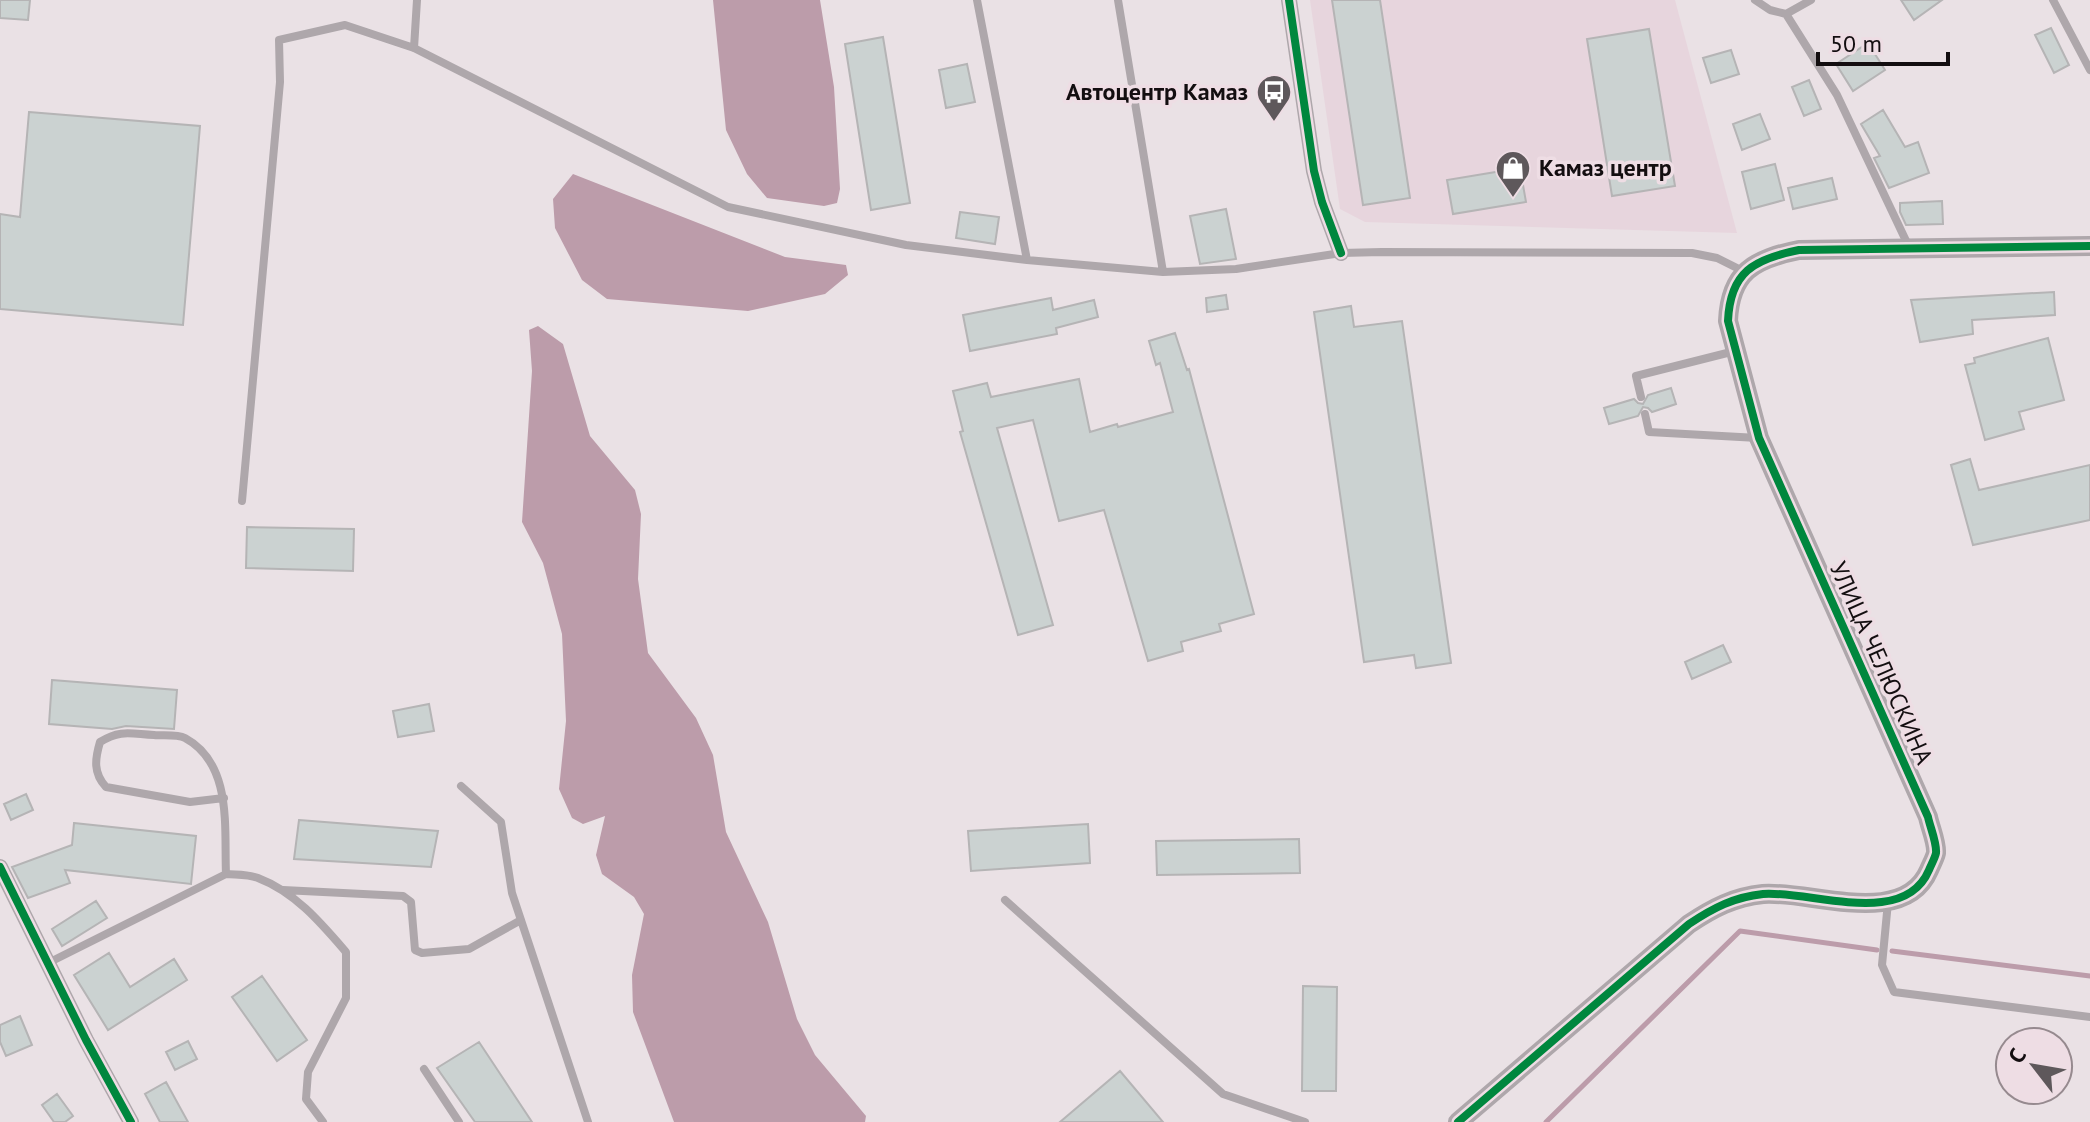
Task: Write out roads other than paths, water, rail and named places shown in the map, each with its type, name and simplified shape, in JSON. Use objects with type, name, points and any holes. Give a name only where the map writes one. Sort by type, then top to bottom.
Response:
[{"type":"street","points":[[1289,0],[1314,171],[1341,253]]},
{"type":"street","points":[[1745,272],[1770,256],[1799,250],[2090,246]]},
{"type":"street","name":"УЛИЦА ЧЕЛЮСКИНА","points":[[1458,1122],[1689,924],[1712,909],[1738,897],[1767,894],[1871,903],[1899,899],[1923,884],[1936,852],[1928,817],[1759,438],[1728,321],[1734,287],[1745,272]]},
{"type":"street","points":[[0,867],[131,1122]]},
{"type":"lane","points":[[414,48],[417,0]]},
{"type":"lane","points":[[977,0],[1027,260]]},
{"type":"lane","points":[[1118,0],[1163,272]]},
{"type":"lane","points":[[1755,0],[1770,10],[1786,14],[1811,0]]},
{"type":"lane","points":[[2053,0],[2090,70]]},
{"type":"lane","points":[[1786,14],[1837,95],[1910,250]]},
{"type":"lane","points":[[242,501],[280,82],[279,40],[345,25],[414,48],[728,207],[906,245],[1163,272],[1236,269],[1341,253],[1692,253],[1717,258],[1745,272]]},
{"type":"lane","points":[[1641,397],[1636,376],[1735,351]]},
{"type":"lane","points":[[1645,414],[1649,432],[1759,438]]},
{"type":"lane","points":[[224,798],[190,802],[106,787],[98,779],[95,761],[100,742],[115,733],[183,737],[204,754],[217,775],[224,798],[226,874]]},
{"type":"lane","points":[[461,786],[501,822],[512,893],[588,1122]]},
{"type":"lane","points":[[48,963],[226,874],[255,876],[283,890],[316,917],[346,952],[346,998],[308,1072],[306,1099],[323,1122]]},
{"type":"lane","points":[[283,890],[403,896],[411,902],[415,950],[422,953],[469,949],[521,920]]},
{"type":"lane","points":[[1005,900],[1223,1094],[1305,1122]]},
{"type":"lane","points":[[1888,901],[1882,965],[1894,992],[2090,1017]]},
{"type":"lane","points":[[424,1069],[459,1122]]},
{"type":"waterway","points":[[1546,1122],[1740,931],[1877,950]]},
{"type":"waterway","points":[[1892,951],[2090,976]]},
{"type":"place","name":"Автоцентр Камаз","points":[[1274,123]]},
{"type":"place","name":"Камаз центр","points":[[1513,199]]}]
